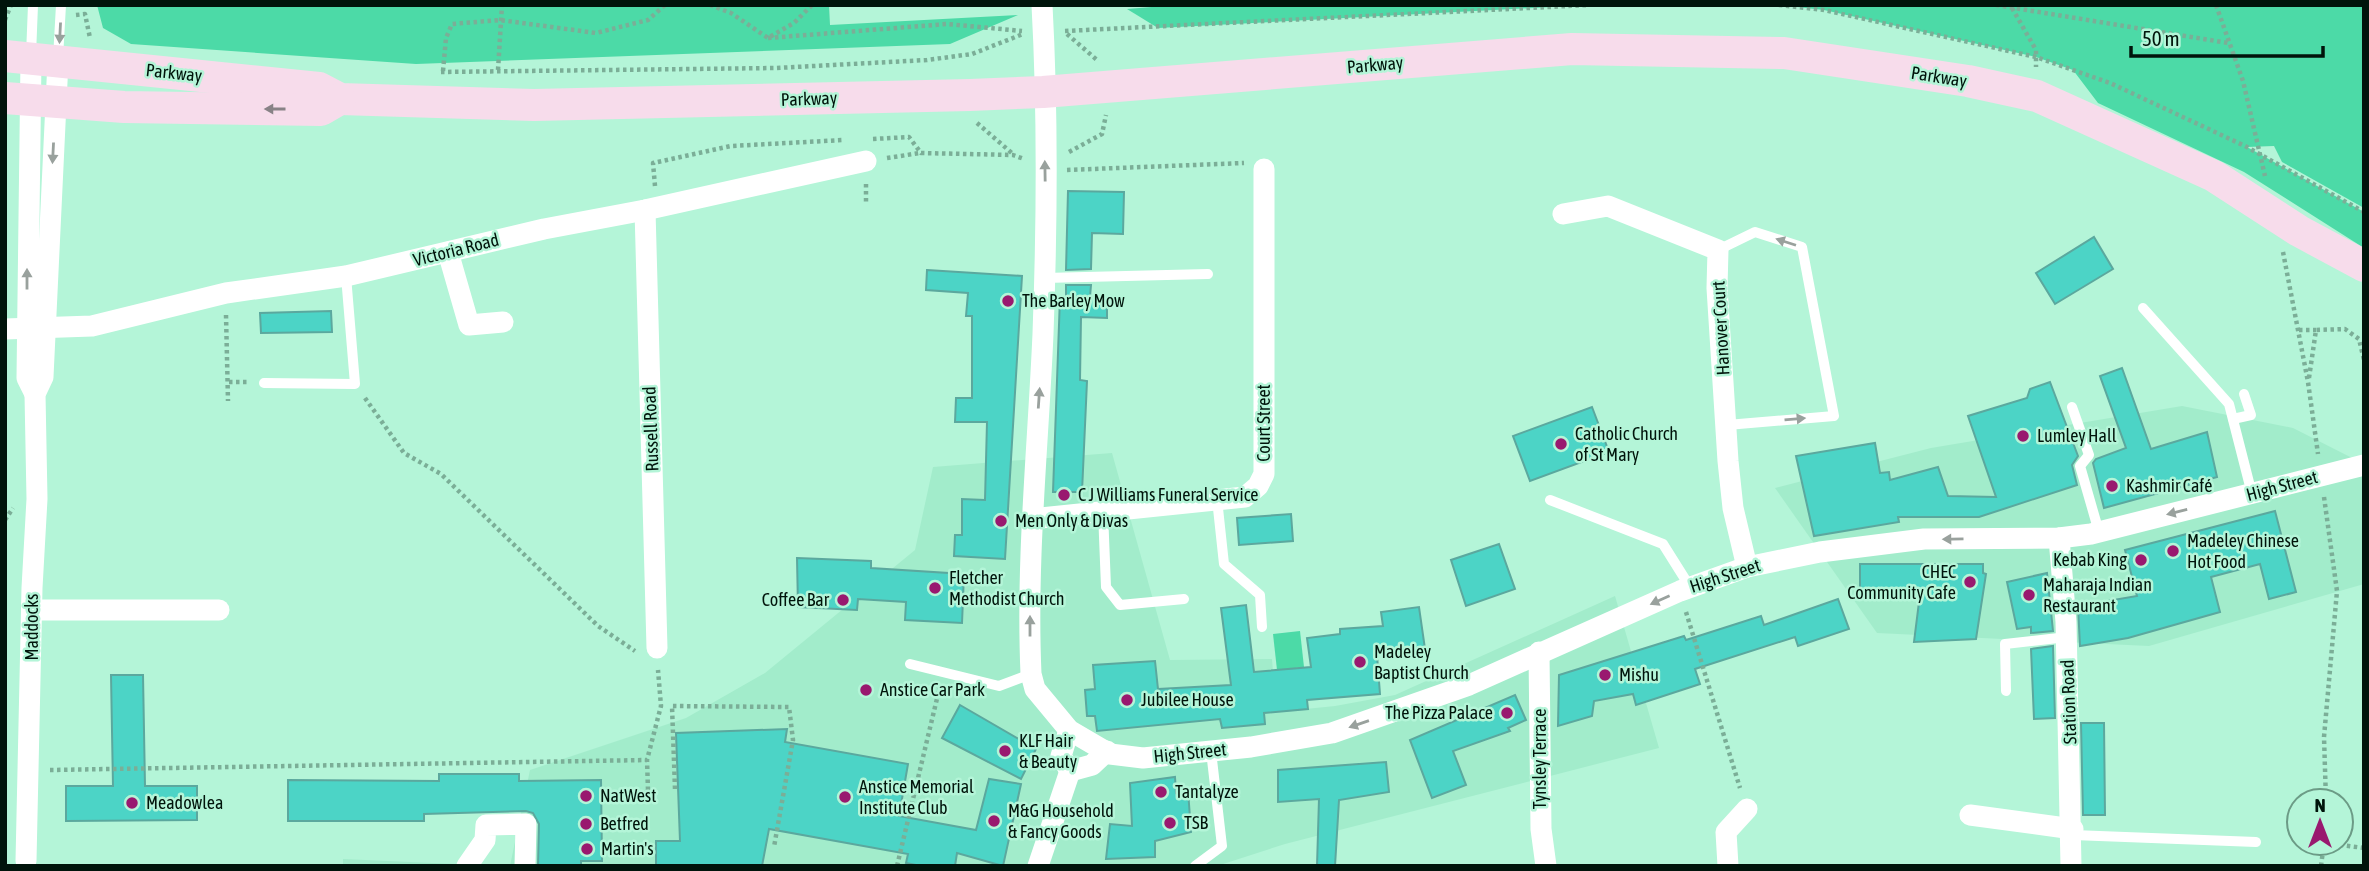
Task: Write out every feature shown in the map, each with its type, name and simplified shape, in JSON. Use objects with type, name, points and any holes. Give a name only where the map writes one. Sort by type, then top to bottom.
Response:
[{"type":"street","points":[[1042,5],[1044,278],[1031,519],[1031,674],[1035,689],[1069,730],[1061,756],[1062,762],[1070,771]]},
{"type":"street","name":"Parkway","points":[[31,58],[319,88],[340,99],[534,105],[1043,92],[1572,50],[1784,53],[1968,81],[2037,96],[2214,176],[2299,231],[2364,266]]},
{"type":"street","name":"Maddocks","points":[[31,58],[25,329],[27,378],[35,394],[37,499],[32,610],[31,864]]},
{"type":"street","name":"Parkway","points":[[30,100],[161,108],[321,110],[340,99]]},
{"type":"street","name":"Victoria Road","points":[[25,329],[92,326],[226,293],[346,276],[544,229],[645,210],[866,161]]},
{"type":"street","name":"Court Street","points":[[1031,519],[1245,497],[1258,486],[1264,474],[1264,169]]},
{"type":"street","points":[[1563,214],[1608,206],[1718,250]]},
{"type":"street","name":"Russell Road","points":[[645,210],[651,658]]},
{"type":"street","name":"Hanover Court","points":[[1718,250],[1717,288],[1733,508],[1747,567]]},
{"type":"street","points":[[448,252],[469,325],[503,322]]},
{"type":"street","name":"High Street","points":[[1069,730],[1107,751],[1143,758],[1332,733],[1469,685],[1685,589],[1747,567],[1820,552],[1924,539],[2059,538],[2099,532],[2364,465]]},
{"type":"street","name":"Station Road","points":[[2059,538],[2067,637],[2073,832],[2071,866]]},
{"type":"street","points":[[32,610],[219,610]]},
{"type":"street","name":"Tynsley Terrace","points":[[1539,652],[1541,829],[1546,866]]},
{"type":"street","points":[[1070,771],[1092,765],[1107,751]]},
{"type":"street","points":[[1038,866],[1070,771]]},
{"type":"street","points":[[1728,866],[1726,832],[1747,809]]},
{"type":"street","points":[[1970,816],[2073,832]]},
{"type":"street","points":[[467,866],[485,840],[486,825],[526,824],[525,866]]},
{"type":"lane","points":[[31,58],[33,5]]},
{"type":"lane","points":[[31,58],[61,5]]},
{"type":"lane","points":[[1718,250],[1755,232],[1802,247],[1834,416],[1727,425]]},
{"type":"lane","points":[[1044,278],[1208,274]]},
{"type":"lane","points":[[264,383],[355,384],[346,276]]},
{"type":"lane","points":[[2143,309],[2229,404],[2252,494]]},
{"type":"lane","points":[[2233,419],[2251,415],[2244,394]]},
{"type":"lane","points":[[2072,407],[2089,455],[2080,466],[2099,532]]},
{"type":"lane","points":[[1217,499],[1224,564],[1259,595],[1262,627]]},
{"type":"lane","points":[[1550,500],[1663,544],[1685,589]]},
{"type":"lane","points":[[1103,512],[1106,587],[1120,605],[1184,599]]},
{"type":"lane","points":[[2006,691],[2005,644],[2067,637]]},
{"type":"lane","points":[[910,664],[999,686],[1031,674]]},
{"type":"lane","points":[[1195,866],[1222,846],[1211,751]]},
{"type":"lane","points":[[2073,832],[2256,842]]},
{"type":"path","points":[[5,20],[11,5]]},
{"type":"path","points":[[498,70],[502,5]]},
{"type":"path","points":[[662,6],[648,20],[596,33],[500,20],[452,24],[446,38],[443,71],[776,68],[964,55],[1003,44],[1029,31],[947,24],[768,38],[731,13],[710,5]]},
{"type":"path","points":[[768,38],[794,23],[812,5]]},
{"type":"path","points":[[1103,65],[1060,31],[1588,5]]},
{"type":"path","points":[[1996,5],[2228,43]]},
{"type":"path","points":[[2216,5],[2243,81],[2267,183]]},
{"type":"path","points":[[2011,7],[2036,50],[2037,96]]},
{"type":"path","points":[[964,55],[964,68]]},
{"type":"path","points":[[1063,156],[1102,134],[1107,110]]},
{"type":"path","points":[[974,120],[1013,155]]},
{"type":"path","points":[[1056,171],[1249,163],[1264,169]]},
{"type":"path","points":[[2281,246],[2308,382],[2316,330]]},
{"type":"path","points":[[226,293],[228,401]]},
{"type":"path","points":[[2299,330],[2345,329],[2359,339],[2364,360]]},
{"type":"path","points":[[355,384],[404,453],[441,474],[598,626],[651,658],[661,706],[647,760],[648,790]]},
{"type":"path","points":[[1685,589],[1747,809]]},
{"type":"path","points":[[2326,787],[2324,737],[2337,591]]},
{"type":"path","points":[[897,866],[920,761],[944,673]]},
{"type":"path","points":[[661,706],[789,707],[793,740],[774,847]]},
{"type":"path","points":[[671,706],[675,789]]},
{"type":"path","points":[[30,771],[647,760]]},
{"type":"shaded area","points":[[2182,406],[2293,428],[2364,464],[2364,584],[2149,646],[1877,633],[1775,488],[1931,448]]},
{"type":"shaded area","points":[[1112,453],[1170,660],[1272,659],[1276,712],[1335,706],[1395,695],[1615,596],[1659,748],[1285,844],[1217,866],[510,866],[530,770],[686,718],[765,673],[915,550],[933,467]]},
{"type":"shaded area","points":[[343,859],[499,866],[343,866]]},
{"type":"green space","points":[[97,5],[829,5],[830,25],[1018,15],[950,44],[416,64],[131,44],[103,28]]},
{"type":"green space","points":[[1176,5],[1589,5],[1158,28],[1127,9]]},
{"type":"green space","points":[[1779,5],[2364,5],[2364,208],[2282,162],[2274,146],[2247,147],[2364,212],[2364,248],[2244,172],[2098,103],[2073,70],[2036,57],[1824,10]]},
{"type":"green space","points":[[1300,631],[1304,667],[1277,670],[1273,634]]},
{"type":"building","points":[[1068,191],[1124,192],[1123,234],[1092,233],[1091,269],[1066,270]]},
{"type":"building","points":[[2094,237],[2113,269],[2055,304],[2036,273]]},
{"type":"building","points":[[927,270],[1022,276],[1005,559],[954,556],[955,535],[962,535],[962,499],[985,500],[987,422],[955,422],[956,398],[972,398],[972,316],[966,316],[968,293],[926,290]]},
{"type":"building","points":[[1066,285],[1091,285],[1090,297],[1107,298],[1107,318],[1081,317],[1080,380],[1087,381],[1082,492],[1053,492],[1060,297],[1066,297]]},
{"type":"building","points":[[331,311],[332,332],[261,333],[260,313]]},
{"type":"building","points":[[2122,368],[2151,449],[2207,432],[2217,477],[2104,508],[2093,463],[2096,459],[2126,448],[2100,376]]},
{"type":"building","points":[[2050,382],[2078,456],[2072,465],[2077,485],[1979,517],[1898,517],[1899,522],[1814,536],[1796,456],[1875,443],[1880,473],[1889,472],[1890,480],[1938,467],[1948,496],[1996,497],[1968,416],[2027,398],[2030,389]]},
{"type":"building","name":"Catholic Church of St Mary","points":[[1592,407],[1609,452],[1530,481],[1513,436]]},
{"type":"building","points":[[2275,511],[2296,592],[2269,599],[2260,564],[2211,577],[2220,612],[2128,638],[2080,646],[2078,606],[2137,596],[2125,550]]},
{"type":"building","points":[[1291,514],[1293,541],[1239,545],[1237,518]]},
{"type":"building","points":[[1499,544],[1515,589],[1466,606],[1451,560]]},
{"type":"building","points":[[797,558],[871,561],[871,568],[964,574],[962,623],[905,620],[906,602],[858,599],[857,610],[798,607]]},
{"type":"building","points":[[1860,564],[1983,564],[1983,573],[1986,574],[1976,639],[1914,642],[1920,594],[1860,594]]},
{"type":"building","points":[[2047,573],[2053,631],[2031,633],[2031,627],[2017,629],[2007,582]]},
{"type":"building","points":[[1838,599],[1849,629],[1798,646],[1795,637],[1695,669],[1700,684],[1636,705],[1633,694],[1594,701],[1592,716],[1558,726],[1559,675],[1684,636],[1686,640],[1761,616],[1764,625]]},
{"type":"building","points":[[1246,605],[1254,672],[1311,667],[1307,638],[1340,634],[1340,629],[1383,626],[1381,612],[1419,607],[1425,649],[1377,655],[1380,694],[1307,700],[1308,709],[1264,713],[1265,724],[1222,728],[1220,719],[1097,731],[1095,716],[1087,716],[1085,690],[1095,689],[1093,665],[1155,661],[1158,689],[1231,685],[1221,608]]},
{"type":"building","points":[[2053,646],[2055,718],[2034,719],[2031,649]]},
{"type":"building","points":[[111,675],[143,675],[145,786],[197,786],[197,820],[66,821],[66,786],[113,786]]},
{"type":"building","points":[[1515,695],[1526,720],[1508,728],[1510,731],[1453,751],[1466,785],[1432,798],[1410,740]]},
{"type":"building","points":[[960,705],[1036,749],[1021,779],[942,738]]},
{"type":"building","points":[[2081,723],[2104,723],[2105,815],[2083,815]]},
{"type":"building","points":[[787,729],[785,742],[908,764],[899,816],[976,830],[989,779],[1021,784],[1003,866],[957,853],[955,866],[921,866],[906,863],[908,854],[769,829],[762,866],[656,866],[656,841],[680,841],[676,733]]},
{"type":"building","points":[[1386,762],[1389,792],[1339,800],[1335,866],[1317,866],[1319,799],[1278,802],[1278,770]]},
{"type":"building","points":[[439,774],[519,774],[519,781],[601,780],[602,861],[581,861],[581,866],[538,866],[539,824],[533,813],[526,811],[424,814],[424,821],[288,821],[288,780],[439,781]]},
{"type":"building","points":[[1175,777],[1176,793],[1188,790],[1191,832],[1155,841],[1155,857],[1106,859],[1110,824],[1132,826],[1130,783]]},
{"type":"place","name":"The Barley Mow","points":[[1008,301]]},
{"type":"place","name":"Lumley Hall","points":[[2023,436]]},
{"type":"place","name":"Catholic Church of St Mary","points":[[1561,444]]},
{"type":"place","name":"Kashmir Café","points":[[2112,486]]},
{"type":"place","name":"C J Williams Funeral Service","points":[[1064,495]]},
{"type":"place","name":"Men Only & Divas","points":[[1001,521]]},
{"type":"place","name":"Madeley Chinese Hot Food","points":[[2173,551]]},
{"type":"place","name":"Kebab King","points":[[2141,560]]},
{"type":"place","name":"CHEC Community Cafe","points":[[1970,582]]},
{"type":"place","name":"Fletcher Methodist Church","points":[[935,588]]},
{"type":"place","name":"Maharaja Indian Restaurant","points":[[2029,595]]},
{"type":"place","name":"Coffee Bar","points":[[843,600]]},
{"type":"place","name":"Madeley Baptist Church","points":[[1360,662]]},
{"type":"place","name":"Mishu","points":[[1605,675]]},
{"type":"place","name":"Anstice Car Park","points":[[866,690]]},
{"type":"place","name":"Jubilee House","points":[[1127,700]]},
{"type":"place","name":"The Pizza Palace","points":[[1507,713]]},
{"type":"place","name":"KLF Hair & Beauty","points":[[1005,751]]},
{"type":"place","name":"Tantalyze","points":[[1161,792]]},
{"type":"place","name":"NatWest","points":[[586,796]]},
{"type":"place","name":"Anstice Memorial Institute Club","points":[[845,797]]},
{"type":"place","name":"Meadowlea","points":[[132,803]]},
{"type":"place","name":"M&G Household & Fancy Goods","points":[[994,821]]},
{"type":"place","name":"TSB","points":[[1170,823]]},
{"type":"place","name":"Betfred","points":[[586,824]]},
{"type":"place","name":"Martin's","points":[[587,849]]}]
